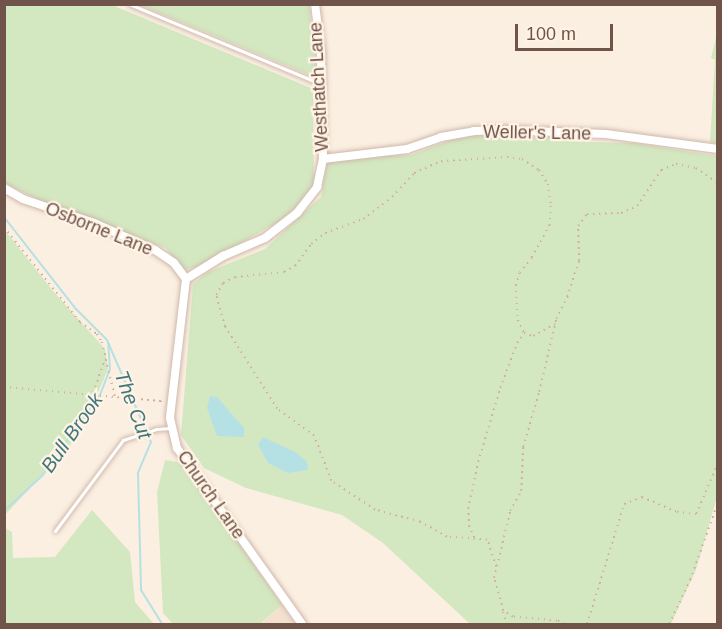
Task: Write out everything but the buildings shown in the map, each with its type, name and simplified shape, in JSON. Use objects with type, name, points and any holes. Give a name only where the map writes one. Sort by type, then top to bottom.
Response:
[{"type":"street","name":"Westhatch Lane","points":[[186,279],[223,256],[265,238],[297,213],[317,187],[323,159],[321,52],[315,4]]},
{"type":"street","name":"Weller's Lane","points":[[323,159],[407,149],[441,137],[474,131],[506,130],[606,134],[717,149]]},
{"type":"street","name":"Osborne Lane","points":[[4,189],[23,199],[94,223],[155,250],[174,263],[186,279]]},
{"type":"street","name":"Church Lane","points":[[186,279],[170,418],[177,448],[302,624]]},
{"type":"lane","points":[[129,4],[279,68],[321,83]]},
{"type":"lane","points":[[55,531],[123,441],[156,429],[171,428]]},
{"type":"path","points":[[474,539],[469,527],[468,508],[478,462],[500,388],[517,344],[524,333],[515,304],[516,285],[520,273],[532,258],[550,225],[551,206],[548,184],[539,170],[522,159],[507,157],[441,162],[414,173],[392,197],[363,219],[325,233],[311,244],[295,266],[284,272],[235,277],[223,283],[216,295],[225,327],[278,409],[314,436],[331,481],[375,510],[420,522],[447,537],[487,540],[495,567]]},
{"type":"path","points":[[507,624],[494,578],[495,567],[510,511],[521,491],[523,447],[555,324],[579,261],[578,226],[587,214],[621,213],[637,206],[661,170],[676,164],[696,168],[717,183]]},
{"type":"path","points":[[4,227],[80,322],[97,334],[115,397]]},
{"type":"path","points":[[524,333],[533,336],[555,324]]},
{"type":"path","points":[[94,395],[105,358]]},
{"type":"path","points":[[4,387],[161,400],[167,418],[170,418]]},
{"type":"path","points":[[587,624],[624,504],[642,497],[677,512],[696,514],[717,463]]},
{"type":"path","points":[[669,624],[690,580],[717,502]]},
{"type":"path","points":[[502,611],[513,617],[557,621],[565,624]]},
{"type":"shaded area","points":[[282,605],[295,624],[262,623]]},
{"type":"green space","points":[[4,5],[112,5],[313,89],[314,186],[287,217],[198,267],[182,270],[166,248],[51,206],[5,183]]},
{"type":"green space","points":[[139,5],[309,5],[317,78],[179,21]]},
{"type":"green space","points":[[717,33],[717,143],[710,142],[715,60],[711,58]]},
{"type":"green space","points":[[492,134],[551,137],[583,142],[634,143],[717,156],[717,497],[696,570],[671,624],[470,624],[383,543],[342,515],[246,488],[204,468],[181,435],[193,284],[208,272],[265,249],[321,197],[327,164],[333,158],[411,155],[459,137]]},
{"type":"green space","points":[[4,229],[53,291],[105,349],[108,369],[95,400],[71,444],[5,515]]},
{"type":"green space","points":[[165,460],[182,463],[282,605],[262,622],[263,624],[173,624],[163,613],[157,492]]},
{"type":"green space","points":[[92,510],[130,552],[135,602],[154,624],[5,624],[5,528],[12,532],[13,558],[55,557]]},
{"type":"water","points":[[210,396],[217,397],[244,428],[244,437],[217,436],[207,408]]},
{"type":"water","points":[[263,437],[297,453],[307,462],[308,470],[288,473],[268,463],[258,445]]},
{"type":"waterway","name":"The Cut","points":[[4,217],[75,308],[107,340],[151,442],[138,473],[141,590],[162,624]]},
{"type":"waterway","name":"Bull Brook","points":[[4,511],[43,475],[100,395],[110,369],[108,343]]}]
